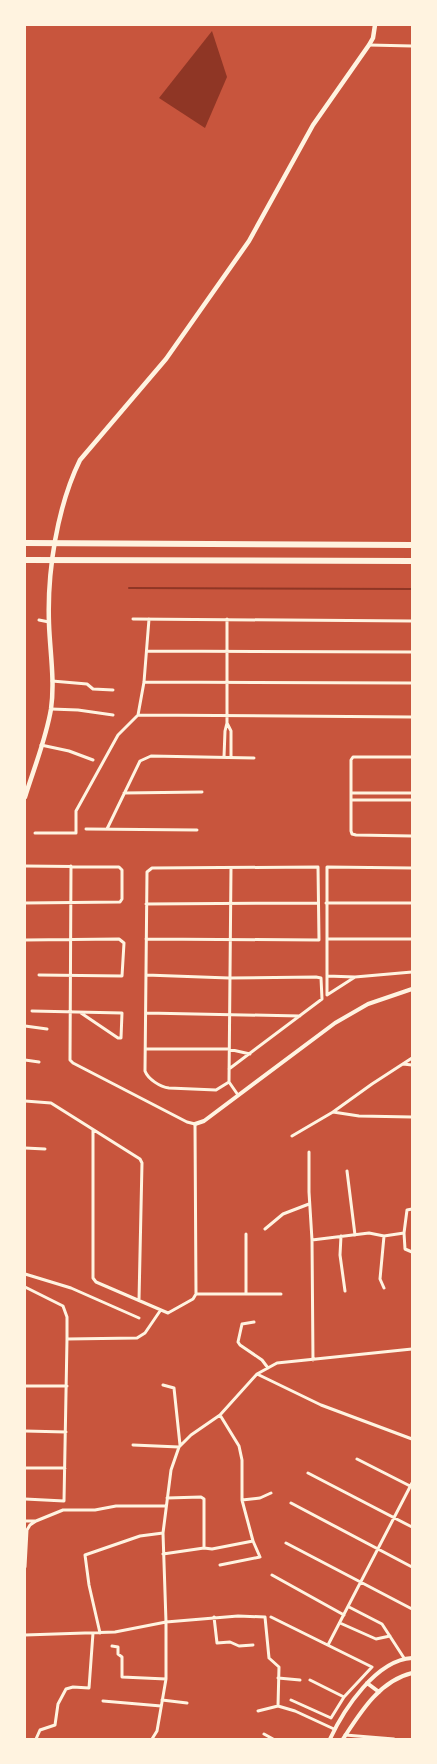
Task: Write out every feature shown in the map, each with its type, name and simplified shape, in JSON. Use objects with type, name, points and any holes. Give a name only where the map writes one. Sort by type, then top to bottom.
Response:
[{"type":"highway","points":[[25,543],[412,545]]},
{"type":"highway","points":[[25,560],[412,561]]},
{"type":"main road","points":[[25,797],[51,709],[52,681],[49,622],[52,572],[60,520],[71,479],[80,460],[166,359],[249,241],[313,125],[370,45],[373,38],[375,25]]},
{"type":"street","points":[[370,45],[412,46]]},
{"type":"street","points":[[133,619],[412,621]]},
{"type":"street","points":[[224,757],[225,731],[227,723],[227,619]]},
{"type":"street","points":[[39,620],[49,622]]},
{"type":"street","points":[[35,833],[76,833],[76,811],[118,735],[138,715],[144,682],[148,620]]},
{"type":"street","points":[[147,651],[227,650],[412,652]]},
{"type":"street","points":[[52,681],[87,684],[93,689],[113,690]]},
{"type":"street","points":[[144,682],[412,683]]},
{"type":"street","points":[[51,709],[78,710],[113,715]]},
{"type":"street","points":[[138,715],[412,717]]},
{"type":"street","points":[[227,723],[231,731],[231,757]]},
{"type":"street","points":[[41,745],[69,751],[93,760]]},
{"type":"street","points":[[107,829],[140,761],[145,758],[151,756],[254,758]]},
{"type":"street","points":[[412,757],[353,757],[351,760],[352,834],[412,836]]},
{"type":"street","points":[[124,793],[202,792]]},
{"type":"street","points":[[351,793],[412,793]]},
{"type":"street","points":[[351,800],[412,800]]},
{"type":"street","points":[[86,829],[197,830]]},
{"type":"street","points":[[25,866],[121,868],[122,870],[122,899],[120,902],[25,903]]},
{"type":"street","points":[[71,866],[69,1054],[73,1063],[187,1122],[195,1124],[204,1121],[335,1023],[368,1004],[412,989]]},
{"type":"street","points":[[146,939],[318,940],[318,867],[150,869],[146,875],[146,904],[146,939],[146,1049],[147,1075],[163,1087],[216,1090],[229,1082]]},
{"type":"street","points":[[355,977],[327,995],[327,867],[412,868]]},
{"type":"street","points":[[231,868],[228,1049],[229,1082],[238,1095]]},
{"type":"street","points":[[326,903],[412,902]]},
{"type":"street","points":[[146,904],[318,903]]},
{"type":"street","points":[[327,939],[412,939]]},
{"type":"street","points":[[25,940],[119,940],[124,944],[122,976],[39,976]]},
{"type":"street","points":[[327,976],[355,977],[412,972]]},
{"type":"street","points":[[146,975],[229,978],[319,977],[323,980],[323,998],[229,1070]]},
{"type":"street","points":[[32,1011],[122,1013],[121,1038],[118,1038],[81,1013]]},
{"type":"street","points":[[146,1013],[300,1016]]},
{"type":"street","points":[[25,1026],[47,1028]]},
{"type":"street","points":[[146,1049],[228,1049],[250,1054]]},
{"type":"street","points":[[292,1136],[333,1112],[401,1064],[412,1058]]},
{"type":"street","points":[[25,1060],[39,1062]]},
{"type":"street","points":[[401,1064],[412,1065]]},
{"type":"street","points":[[25,1101],[51,1103],[140,1160],[142,1163],[140,1300]]},
{"type":"street","points":[[333,1112],[359,1116],[412,1117]]},
{"type":"street","points":[[93,1130],[92,1275],[96,1282],[140,1300],[160,1311],[168,1313],[193,1299],[196,1294],[195,1124]]},
{"type":"street","points":[[25,1148],[45,1149]]},
{"type":"street","points":[[309,1152],[309,1204],[312,1240],[313,1360]]},
{"type":"street","points":[[347,1171],[355,1235]]},
{"type":"street","points":[[266,1229],[283,1214],[309,1204]]},
{"type":"street","points":[[412,1209],[407,1210],[404,1233],[405,1249],[412,1252]]},
{"type":"street","points":[[312,1240],[369,1233],[384,1236],[404,1233]]},
{"type":"street","points":[[246,1234],[246,1294]]},
{"type":"street","points":[[341,1236],[340,1255],[345,1291]]},
{"type":"street","points":[[384,1236],[380,1279],[384,1288]]},
{"type":"street","points":[[25,1274],[71,1288],[139,1318]]},
{"type":"street","points":[[25,1287],[63,1306],[67,1317],[64,1501],[25,1499]]},
{"type":"street","points":[[196,1294],[281,1294]]},
{"type":"street","points":[[67,1339],[136,1338],[145,1333],[160,1311]]},
{"type":"street","points":[[254,1322],[242,1324],[238,1342],[262,1360],[268,1368]]},
{"type":"street","points":[[152,1739],[157,1731],[166,1679],[166,1622],[163,1554],[165,1506],[171,1470],[180,1446],[191,1435],[220,1414],[257,1374],[268,1368],[285,1362],[412,1349]]},
{"type":"street","points":[[257,1374],[321,1405],[412,1439]]},
{"type":"street","points":[[163,1385],[174,1388],[180,1446]]},
{"type":"street","points":[[25,1386],[67,1386]]},
{"type":"street","points":[[220,1414],[240,1446],[242,1460],[242,1500],[253,1541],[260,1557],[220,1565]]},
{"type":"street","points":[[25,1431],[66,1432]]},
{"type":"street","points":[[134,1445],[180,1446]]},
{"type":"street","points":[[328,1645],[411,1485],[357,1459]]},
{"type":"street","points":[[25,1468],[65,1468]]},
{"type":"street","points":[[308,1473],[412,1527]]},
{"type":"street","points":[[242,1500],[260,1498],[270,1493]]},
{"type":"street","points":[[167,1498],[201,1497],[204,1499],[204,1548]]},
{"type":"street","points":[[291,1504],[412,1566]]},
{"type":"street","points":[[25,1567],[27,1530],[30,1525],[36,1521],[63,1510],[95,1510],[116,1506],[165,1506]]},
{"type":"street","points":[[25,1521],[36,1521]]},
{"type":"street","points":[[100,1633],[89,1585],[85,1554],[140,1536],[163,1533]]},
{"type":"street","points":[[163,1554],[204,1548],[212,1549],[253,1541]]},
{"type":"street","points":[[286,1543],[412,1609]]},
{"type":"street","points":[[272,1575],[344,1615]]},
{"type":"street","points":[[349,1607],[382,1624],[404,1658]]},
{"type":"street","points":[[25,1635],[120,1632],[166,1622],[182,1622],[238,1616],[265,1618],[269,1658],[279,1665],[278,1706]]},
{"type":"street","points":[[271,1617],[372,1667],[344,1697],[331,1718],[291,1700]]},
{"type":"street","points":[[214,1618],[217,1643],[230,1642],[239,1646],[253,1645]]},
{"type":"street","points":[[340,1623],[376,1639],[390,1636]]},
{"type":"street","points":[[36,1739],[40,1730],[55,1725],[58,1704],[66,1689],[72,1687],[89,1688],[93,1633]]},
{"type":"street","points":[[112,1646],[118,1647],[118,1654],[122,1657],[122,1677],[166,1679]]},
{"type":"street","points":[[330,1739],[334,1729],[355,1697],[367,1683],[382,1671],[404,1658],[412,1658]]},
{"type":"street","points":[[344,1737],[367,1703],[379,1692],[403,1676],[412,1673]]},
{"type":"street","points":[[278,1678],[300,1680]]},
{"type":"street","points":[[310,1680],[344,1697]]},
{"type":"street","points":[[367,1683],[379,1692]]},
{"type":"street","points":[[162,1700],[187,1704]]},
{"type":"street","points":[[103,1701],[161,1706]]},
{"type":"street","points":[[258,1711],[278,1706],[295,1711],[334,1729]]},
{"type":"street","points":[[264,1734],[273,1739]]},
{"type":"street","points":[[344,1737],[394,1739]]},
{"type":"shaded area","points":[[212,31],[227,77],[205,128],[159,98]]},
{"type":"waterway","points":[[129,588],[412,589]]}]
